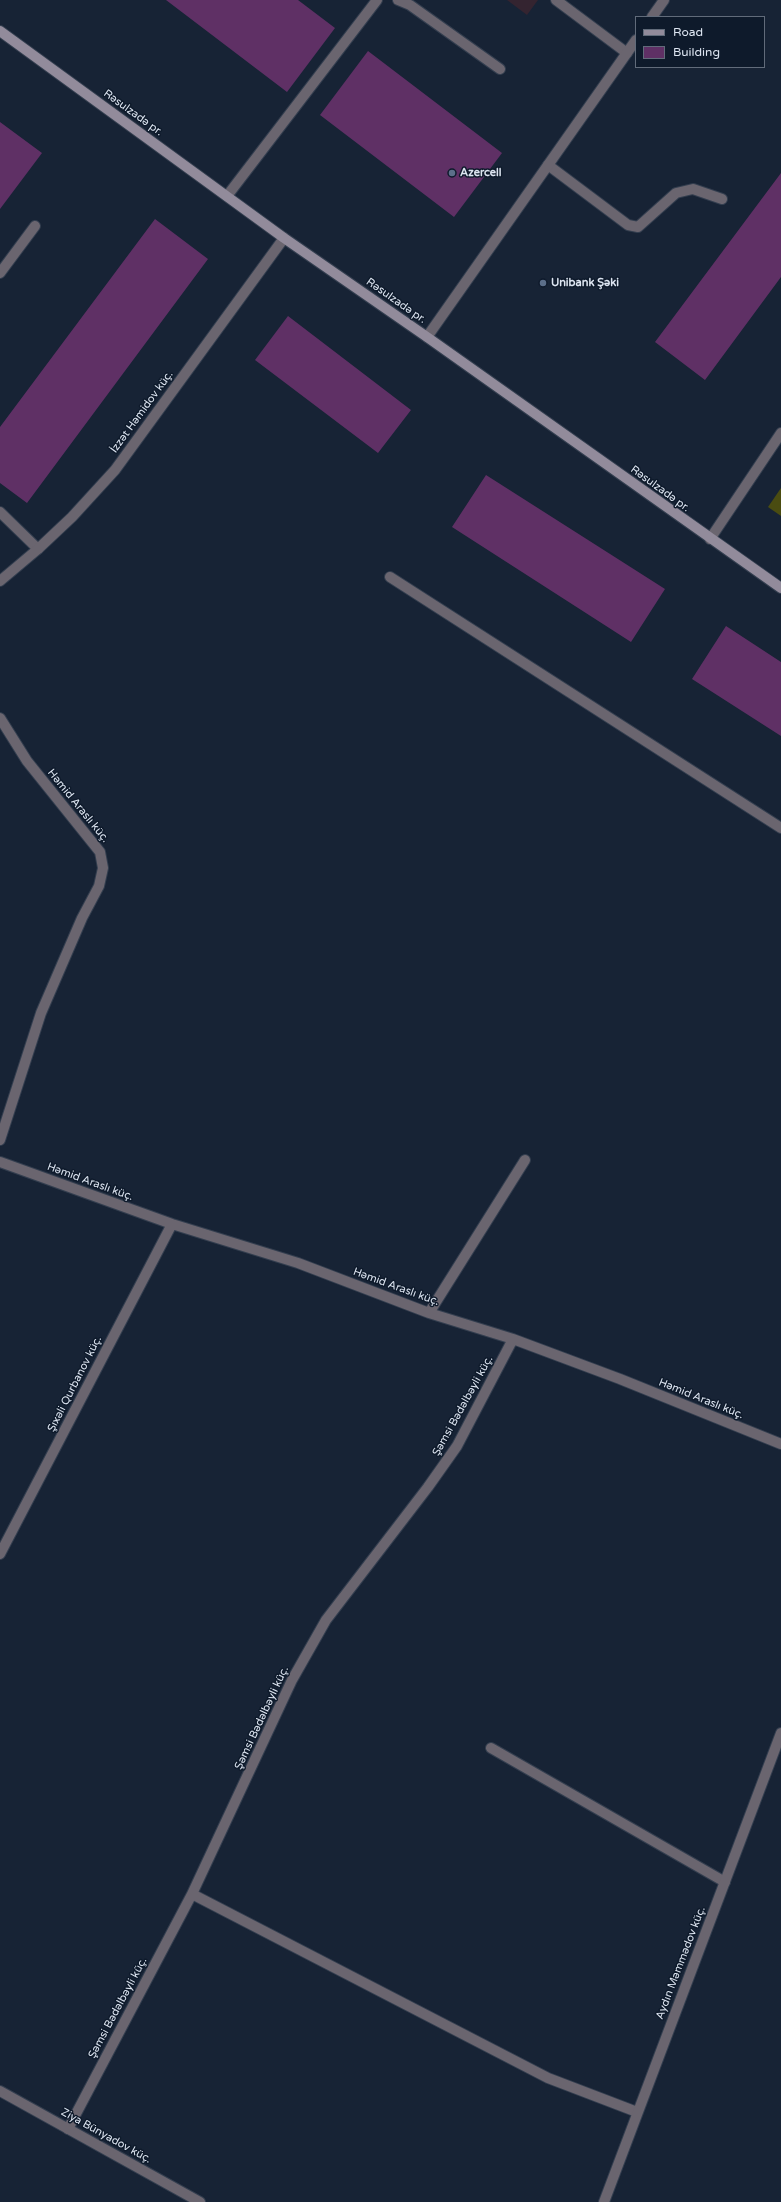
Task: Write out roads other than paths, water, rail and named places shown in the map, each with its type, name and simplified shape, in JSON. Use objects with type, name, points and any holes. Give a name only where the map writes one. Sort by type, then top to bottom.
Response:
[{"type":"main road","name":"Rəsulzadə pr.","points":[[0,31],[284,238],[427,337],[781,588]]},
{"type":"street","points":[[227,196],[377,0]]},
{"type":"street","points":[[398,0],[410,5],[500,69]]},
{"type":"street","points":[[556,0],[627,53]]},
{"type":"street","points":[[653,16],[664,0]]},
{"type":"street","points":[[427,337],[635,41]]},
{"type":"street","points":[[548,165],[628,225],[638,227],[676,193],[693,189],[722,199]]},
{"type":"street","points":[[0,273],[35,226]]},
{"type":"street","name":"İzzət Həmidov küç.","points":[[0,581],[38,549],[72,517],[115,470],[284,238]]},
{"type":"street","points":[[710,539],[781,434]]},
{"type":"street","points":[[0,512],[38,549]]},
{"type":"street","points":[[390,577],[781,828]]},
{"type":"street","name":"Həmid Araslı küç.","points":[[0,718],[27,761],[100,852],[103,868],[99,886],[82,918],[41,1013],[0,1140]]},
{"type":"street","points":[[429,1313],[525,1160]]},
{"type":"street","name":"Həmid Araslı küç.","points":[[0,1162],[172,1224],[298,1263],[429,1313],[513,1339],[620,1379],[781,1444]]},
{"type":"street","name":"Şıxəli Qurbanov küç.","points":[[0,1554],[172,1224]]},
{"type":"street","name":"Şəmsi Bədəlbəyli küç.","points":[[68,2129],[192,1894],[292,1680],[326,1620],[428,1488],[448,1458],[513,1339]]},
{"type":"street","name":"Aydın Məmmədov küç.","points":[[604,2202],[781,1733]]},
{"type":"street","points":[[491,1748],[725,1882]]},
{"type":"street","points":[[192,1894],[548,2078],[637,2112]]},
{"type":"street","name":"Ziya Bünyadov küç.","points":[[0,2091],[200,2202]]},
{"type":"place","name":"Azercell","points":[[452,173]]},
{"type":"place","name":"Unibank Şəki","points":[[543,283]]}]
